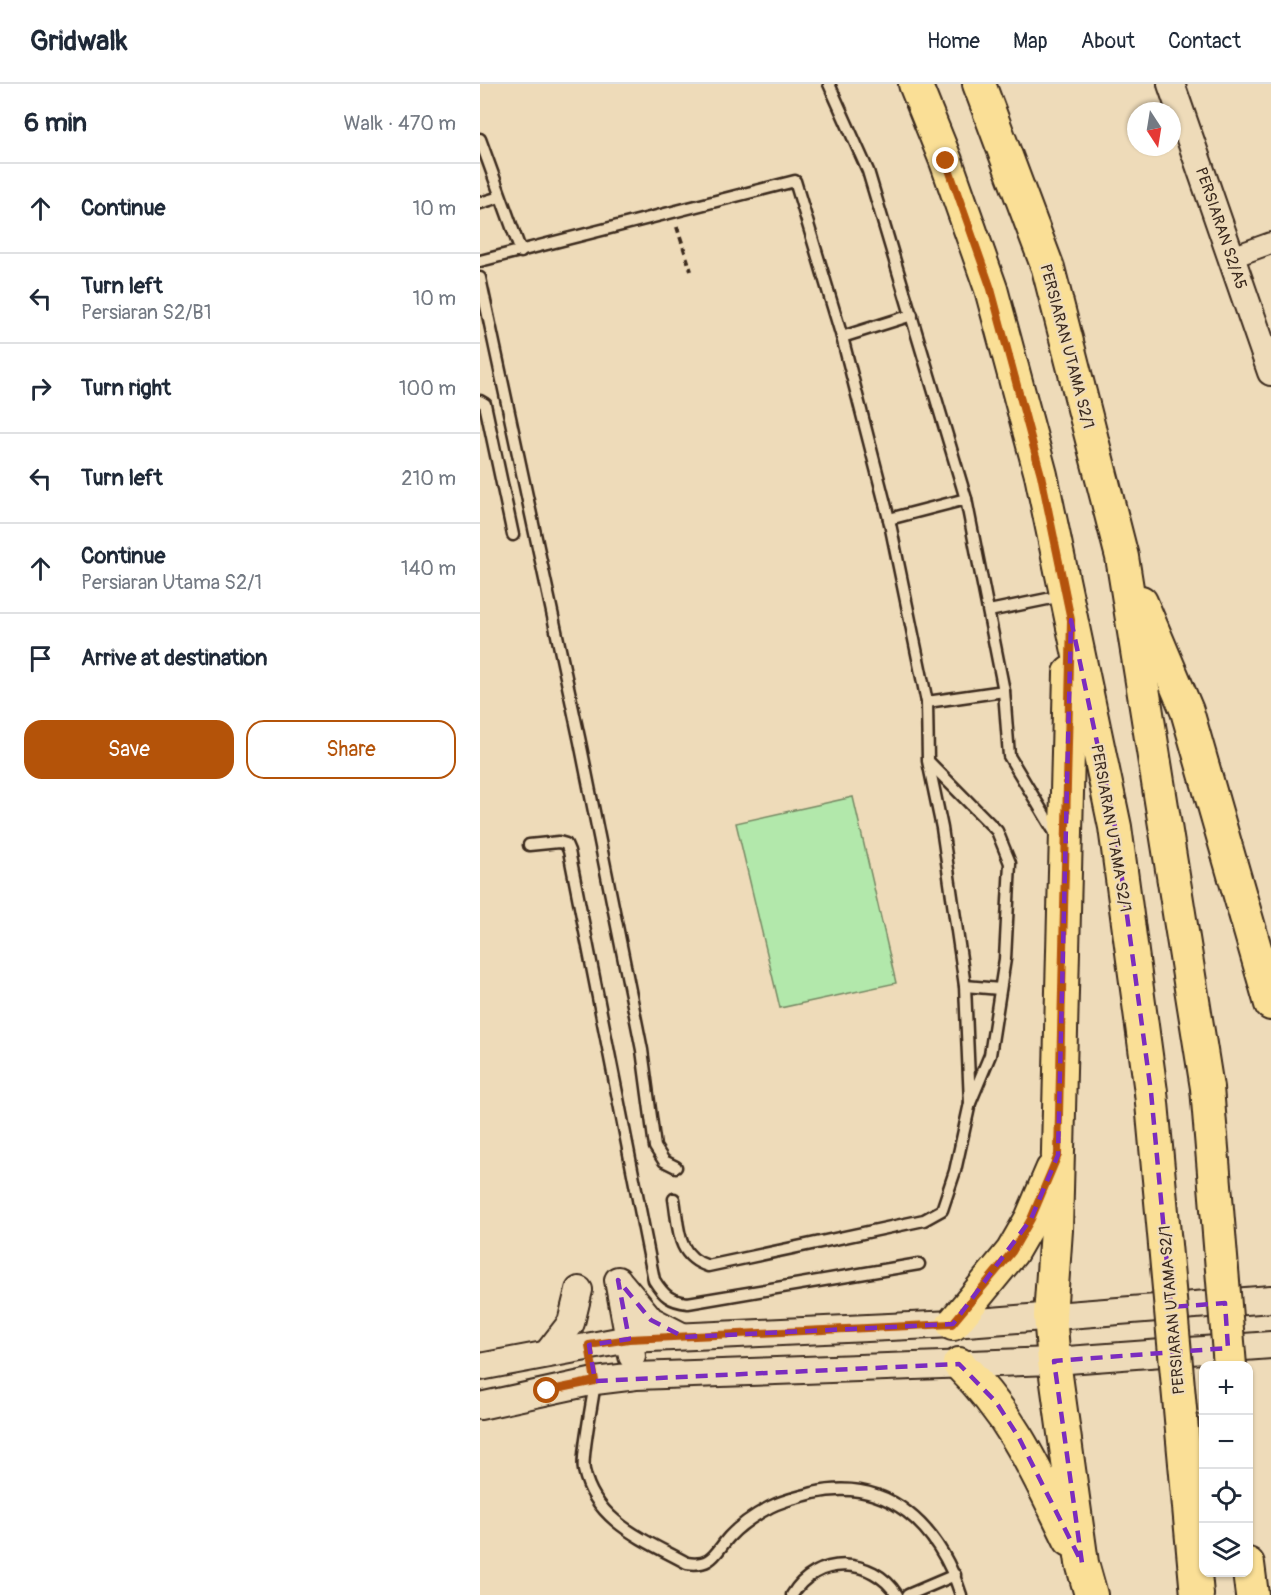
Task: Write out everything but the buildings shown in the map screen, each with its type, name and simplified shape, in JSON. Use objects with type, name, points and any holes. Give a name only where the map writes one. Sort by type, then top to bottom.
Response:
[{"type":"main road","name":"PERSIARAN UTAMA S2/1","points":[[915,84],[946,161],[991,289],[1041,475],[1115,827],[1151,1092],[1197,1595]]},
{"type":"main road","name":"PERSIARAN UTAMA S2/1","points":[[979,84],[1048,268],[1122,557],[1207,1088],[1230,1361]]},
{"type":"main road","points":[[1122,557],[1187,711],[1271,1004]]},
{"type":"main road","points":[[1069,608],[1058,1155],[1050,1316],[1054,1361],[1082,1563],[1091,1595]]},
{"type":"main road","points":[[952,1324],[1012,1252],[1031,1219],[1058,1155]]},
{"type":"main road","points":[[959,1364],[996,1402],[1018,1436],[1082,1563]]},
{"type":"main road","points":[[1250,1577],[1252,1595]]},
{"type":"street","name":"PERSIARAN S2/A5","points":[[1171,84],[1271,372]]},
{"type":"street","points":[[1232,257],[1271,243]]},
{"type":"street","points":[[636,1376],[618,1280],[651,1320],[684,1337]]},
{"type":"street","points":[[547,1353],[571,1323],[579,1290]]},
{"type":"street","points":[[480,1367],[629,1339],[952,1324],[1271,1299]]},
{"type":"street","points":[[589,1345],[595,1381]]},
{"type":"street","points":[[480,1406],[595,1381],[636,1376],[1054,1361],[1271,1345]]},
{"type":"lane","points":[[829,84],[868,171],[966,499],[1004,691],[1009,756],[1065,850]]},
{"type":"lane","points":[[480,139],[521,252]]},
{"type":"lane","points":[[480,261],[795,181],[842,337],[889,519],[927,702],[928,761],[942,828],[965,986],[970,1103]]},
{"type":"lane","points":[[480,203],[500,197]]},
{"type":"lane","points":[[480,278],[638,1028],[655,1146],[664,1161],[676,1167]]},
{"type":"lane","points":[[842,337],[912,315]]},
{"type":"lane","points":[[480,401],[484,404],[513,535]]},
{"type":"lane","points":[[889,519],[966,499]]},
{"type":"lane","points":[[989,611],[1069,608]]},
{"type":"lane","points":[[927,702],[1004,691]]},
{"type":"lane","points":[[674,1199],[682,1245],[693,1261],[708,1266],[924,1220],[942,1210],[955,1171],[970,1103],[990,1055],[1000,989],[1010,863],[997,831],[928,761]]},
{"type":"lane","points":[[529,845],[559,842],[566,844],[569,851],[654,1280],[663,1295],[673,1301],[688,1303],[919,1264]]},
{"type":"lane","points":[[965,986],[1000,989]]},
{"type":"lane","points":[[595,1381],[584,1468],[596,1500],[618,1526],[687,1563],[705,1563],[712,1560],[730,1536],[769,1507],[795,1497],[825,1491],[854,1490],[883,1496],[902,1507],[924,1526],[955,1575],[961,1595]]},
{"type":"lane","points":[[792,1595],[806,1578],[817,1571],[844,1565],[871,1570],[882,1578],[897,1595]]},
{"type":"lane","points":[[908,1595],[955,1575]]},
{"type":"path","points":[[672,212],[691,271]]},
{"type":"highlighted area","points":[[1071,620],[1115,827],[1151,1092],[1171,1307],[1225,1303],[1228,1348],[1054,1361],[1082,1563],[1018,1436],[996,1402],[959,1364],[595,1381],[589,1345],[629,1339],[618,1280],[651,1320],[684,1337],[953,1324],[1031,1219],[1058,1155]]},
{"type":"green space","points":[[853,797],[896,983],[780,1008],[736,823]]},
{"type":"route","points":[[547,1391],[595,1381],[589,1345],[629,1339],[952,1324],[1012,1252],[1031,1219],[1058,1155],[1071,620],[1041,475],[991,289],[946,161]]}]
